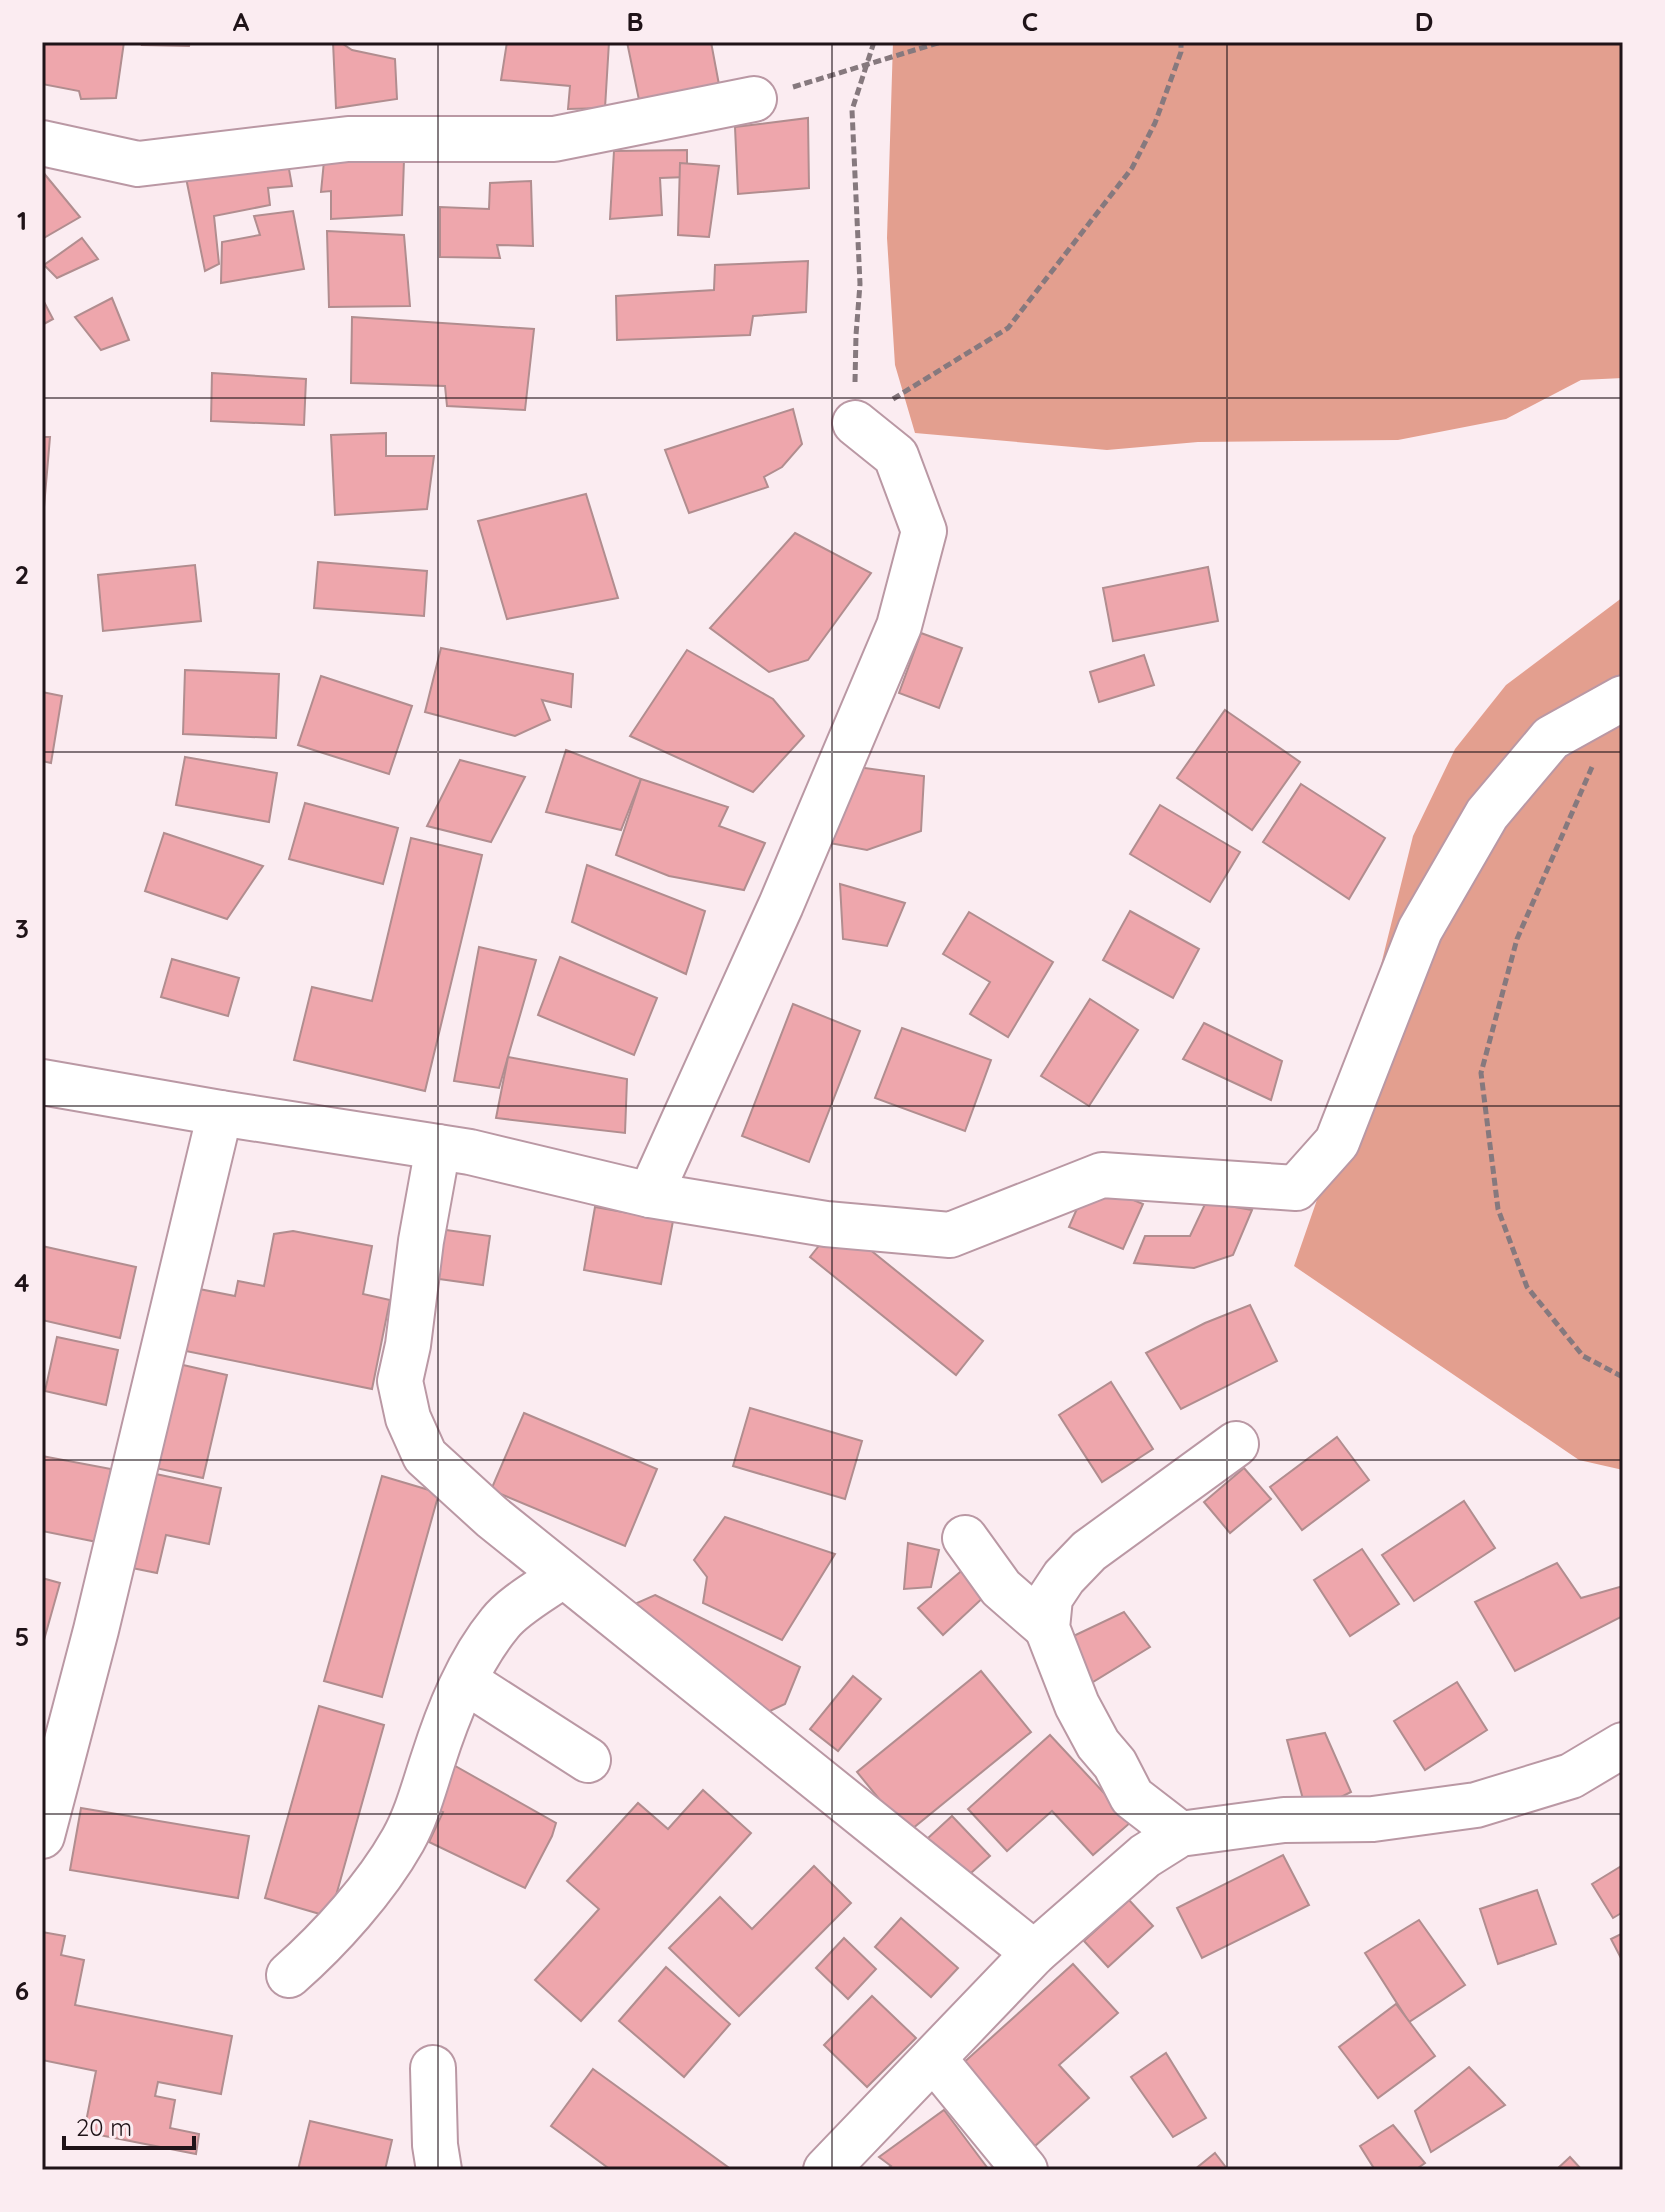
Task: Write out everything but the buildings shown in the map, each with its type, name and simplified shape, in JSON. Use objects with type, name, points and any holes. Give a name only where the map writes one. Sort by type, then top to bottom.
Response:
[{"type":"street","points":[[42,143],[138,164],[348,139],[554,139],[754,99]]},
{"type":"street","points":[[650,1195],[781,905],[899,626],[924,531],[896,456],[855,423]]},
{"type":"street","points":[[42,1082],[470,1152],[650,1195],[826,1224],[950,1235],[1102,1175],[1296,1188],[1337,1142],[1420,930],[1487,814],[1551,738],[1623,698]]},
{"type":"street","points":[[42,1836],[96,1630],[220,1113]]},
{"type":"street","points":[[438,1147],[400,1381],[408,1418],[425,1456],[492,1517],[563,1575],[1034,1953]]},
{"type":"street","points":[[1180,1834],[1132,1797],[1115,1764],[1098,1744],[1077,1705],[1047,1628],[1050,1598],[1064,1577],[1089,1551],[1236,1444]]},
{"type":"street","points":[[965,1538],[1001,1588],[1047,1628]]},
{"type":"street","points":[[289,1975],[320,1948],[379,1878],[404,1838],[445,1723],[465,1681],[502,1620],[563,1575]]},
{"type":"street","points":[[465,1681],[588,1760]]},
{"type":"street","points":[[826,2170],[1034,1953],[1145,1856],[1180,1834],[1284,1820],[1373,1819],[1476,1805],[1571,1776],[1623,1745]]},
{"type":"street","points":[[934,2059],[1025,2170]]},
{"type":"street","points":[[433,2068],[435,2145],[439,2170]]},
{"type":"path","points":[[855,423],[860,284],[852,110],[874,42]]},
{"type":"path","points":[[754,99],[941,42]]},
{"type":"path","points":[[855,423],[1008,328],[1132,168],[1155,123],[1181,52],[1181,42]]},
{"type":"path","points":[[1596,759],[1517,939],[1481,1073],[1498,1209],[1527,1287],[1583,1356],[1623,1377]]},
{"type":"shaded area","points":[[893,42],[1623,42],[1623,378],[1581,380],[1506,419],[1398,440],[1198,442],[1107,450],[915,433],[895,365],[887,238]]},
{"type":"shaded area","points":[[1623,597],[1623,1470],[1579,1460],[1294,1266],[1337,1142],[1413,836],[1455,749],[1506,685]]}]
